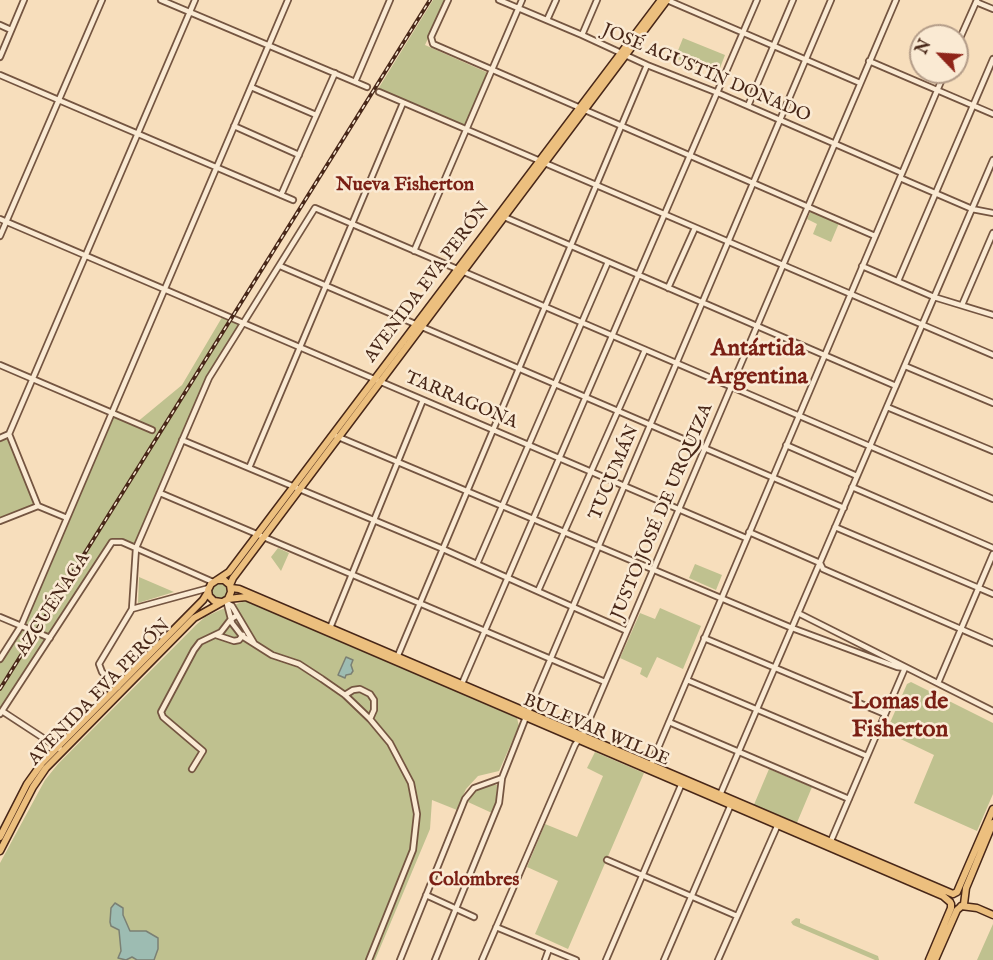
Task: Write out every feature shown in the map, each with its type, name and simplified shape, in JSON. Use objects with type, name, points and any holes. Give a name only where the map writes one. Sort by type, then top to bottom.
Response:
[{"type":"main road","name":"AVENIDA EVA PERÓN","points":[[624,54],[661,0]]},
{"type":"main road","name":"AVENIDA EVA PERÓN","points":[[120,689],[203,600],[211,586],[229,572],[261,535],[582,109],[667,0]]},
{"type":"main road","name":"AVENIDA EVA PERÓN","points":[[0,837],[31,778],[194,618],[226,601],[232,578],[261,535]]},
{"type":"main road","name":"BULEVAR WILDE","points":[[211,586],[224,580],[230,586],[329,630],[778,823],[943,896],[951,903],[960,906]]},
{"type":"main road","points":[[211,586],[214,601],[226,601]]},
{"type":"main road","name":"BULEVAR WILDE","points":[[226,601],[246,597],[329,630]]},
{"type":"main road","name":"AVENIDA EVA PERÓN","points":[[0,851],[33,787],[59,749]]},
{"type":"main road","name":"BULEVAR WILDE","points":[[682,782],[720,795],[731,803]]},
{"type":"main road","points":[[929,960],[955,893],[993,809]]},
{"type":"main road","name":"BULEVAR WILDE","points":[[778,823],[964,896]]},
{"type":"main road","points":[[935,960],[965,900],[964,896],[993,823]]},
{"type":"main road","points":[[964,896],[976,908]]},
{"type":"main road","points":[[960,906],[976,908],[993,915]]},
{"type":"street","points":[[0,57],[24,0]]},
{"type":"street","points":[[0,236],[102,0]]},
{"type":"street","points":[[160,0],[367,87]]},
{"type":"street","points":[[0,438],[9,434],[195,0]]},
{"type":"street","points":[[0,659],[21,626],[288,0]]},
{"type":"street","points":[[355,82],[390,0]]},
{"type":"street","points":[[448,0],[431,37],[432,43],[875,236]]},
{"type":"street","name":"JOSÉ AGUSTÍN DONADO","points":[[499,0],[780,120],[972,209],[993,213]]},
{"type":"street","points":[[414,251],[522,0]]},
{"type":"street","points":[[547,20],[556,0]]},
{"type":"street","points":[[582,35],[597,0]]},
{"type":"street","points":[[667,0],[860,83]]},
{"type":"street","points":[[461,686],[758,0]]},
{"type":"street","points":[[748,106],[793,0]]},
{"type":"street","name":"TUCUMÁN","points":[[435,960],[499,803],[502,778],[550,659],[831,0]]},
{"type":"street","name":"JUSTO JOSÉ DE URQUIZA","points":[[482,960],[627,631],[896,0]]},
{"type":"street","points":[[966,24],[976,1],[993,9]]},
{"type":"street","points":[[0,25],[12,30]]},
{"type":"street","points":[[898,281],[993,59]]},
{"type":"street","points":[[869,61],[993,114]]},
{"type":"street","points":[[396,659],[647,65]]},
{"type":"street","points":[[281,195],[335,73]]},
{"type":"street","points":[[0,75],[293,200]]},
{"type":"street","points":[[650,768],[940,84]]},
{"type":"street","points":[[251,87],[316,115]]},
{"type":"street","points":[[379,92],[993,355]]},
{"type":"street","points":[[249,468],[403,103]]},
{"type":"street","points":[[234,126],[299,155]]},
{"type":"street","points":[[720,795],[993,160]]},
{"type":"street","points":[[120,689],[102,672],[99,664],[132,609],[136,549],[209,378],[315,208],[993,499]]},
{"type":"street","points":[[501,216],[896,386]]},
{"type":"street","name":"TARRAGONA","points":[[0,219],[746,538]]},
{"type":"street","points":[[668,288],[695,228]]},
{"type":"street","points":[[962,305],[993,233]]},
{"type":"street","points":[[477,564],[608,262]]},
{"type":"street","points":[[280,266],[844,508]]},
{"type":"street","points":[[862,266],[934,297],[993,315]]},
{"type":"street","points":[[538,591],[645,350]]},
{"type":"street","points":[[0,365],[152,430]]},
{"type":"street","points":[[905,366],[993,403]]},
{"type":"street","points":[[329,630],[423,400]]},
{"type":"street","points":[[887,407],[993,451]]},
{"type":"street","points":[[9,434],[38,506]]},
{"type":"street","points":[[336,436],[792,628],[905,668]]},
{"type":"street","points":[[182,441],[442,549],[627,631]]},
{"type":"street","points":[[786,445],[857,476]]},
{"type":"street","points":[[852,488],[993,548]]},
{"type":"street","points":[[160,493],[605,682]]},
{"type":"street","points":[[0,521],[38,506],[67,518]]},
{"type":"street","points":[[835,527],[993,594]]},
{"type":"street","points":[[749,532],[820,563],[823,569],[993,644]]},
{"type":"street","name":"AZCUÉNAGA","points":[[1,713],[105,549],[112,542],[118,541],[136,549]]},
{"type":"street","points":[[136,549],[197,576],[211,586]]},
{"type":"street","points":[[938,683],[993,554]]},
{"type":"street","points":[[132,609],[211,586]]},
{"type":"street","points":[[226,601],[232,606],[245,634]]},
{"type":"street","points":[[226,601],[231,619],[254,643],[272,655],[299,664],[345,695],[370,719],[400,760],[411,783],[417,814],[413,850],[369,960]]},
{"type":"street","points":[[798,614],[993,711]]},
{"type":"street","points":[[192,770],[202,751],[163,717],[161,712],[200,642],[221,632],[236,616]]},
{"type":"street","points":[[0,617],[50,638]]},
{"type":"street","points":[[216,634],[239,640],[245,634]]},
{"type":"street","points":[[704,638],[885,714]]},
{"type":"street","points":[[830,843],[905,668]]},
{"type":"street","points":[[687,680],[867,756]]},
{"type":"street","points":[[345,695],[360,689],[370,694],[374,700],[374,710],[370,719]]},
{"type":"street","points":[[1,713],[59,749]]},
{"type":"street","points":[[669,722],[849,799]]},
{"type":"street","points":[[400,960],[465,799],[474,788],[502,778]]},
{"type":"street","points":[[606,960],[682,782]]},
{"type":"street","points":[[664,960],[731,803]]},
{"type":"street","points":[[718,960],[778,823]]},
{"type":"street","points":[[607,860],[737,916]]},
{"type":"street","points":[[426,896],[474,917]]},
{"type":"street","points":[[496,927],[576,960]]},
{"type":"street","points":[[545,960],[549,949]]},
{"type":"green space","points":[[433,0],[446,0],[425,45],[487,74],[464,127],[378,89]]},
{"type":"green space","points":[[683,38],[725,55],[720,68],[700,60],[697,67],[675,58]]},
{"type":"green space","points":[[811,211],[839,223],[831,242],[813,234],[817,224],[807,219]]},
{"type":"green space","points":[[224,314],[244,323],[209,378],[136,548],[114,541],[0,714],[0,659],[21,625],[112,412],[136,423],[182,385]]},
{"type":"green space","points":[[9,434],[38,506],[0,521],[0,438]]},
{"type":"green space","points":[[278,548],[289,553],[281,571],[271,557]]},
{"type":"green space","points":[[695,564],[722,575],[716,590],[689,578]]},
{"type":"green space","points":[[139,577],[174,592],[138,603]]},
{"type":"green space","points":[[213,582],[227,582],[230,597],[217,602],[208,592]]},
{"type":"green space","points":[[245,601],[384,658],[517,718],[519,726],[499,771],[478,776],[466,789],[457,810],[432,800],[430,829],[375,960],[0,960],[0,863],[45,780],[58,764],[196,625],[205,617]]},
{"type":"green space","points":[[660,608],[701,626],[683,669],[657,657],[647,678],[640,674],[642,668],[620,658],[640,613],[655,619]]},
{"type":"green space","points":[[911,682],[993,723],[993,794],[977,831],[914,803],[934,755],[886,732],[907,684]]},
{"type":"green space","points":[[595,752],[644,773],[568,949],[535,934],[558,881],[527,867],[545,824],[577,837],[603,776],[587,768]]},
{"type":"green space","points":[[769,769],[812,787],[796,825],[753,807]]},
{"type":"green space","points":[[490,785],[497,785],[496,803],[492,813],[468,802],[474,792]]},
{"type":"green space","points":[[796,918],[800,919],[800,923],[878,956],[879,960],[793,925],[791,922]]},
{"type":"green space","points":[[993,924],[993,960],[977,960]]},
{"type":"water","points":[[346,657],[353,660],[351,665],[353,671],[345,678],[338,675]]},
{"type":"water","points":[[115,903],[123,908],[123,915],[130,931],[146,931],[158,938],[158,949],[154,960],[118,958],[121,951],[119,930],[111,926],[110,922],[111,908]]},
{"type":"railway","points":[[0,689],[430,0]]},
{"type":"district","name":"Nueva Fisherton","points":[[405,186]]},
{"type":"district","name":"Antártida Argentina","points":[[758,364]]},
{"type":"district","name":"Lomas de Fisherton","points":[[900,717]]},
{"type":"district","name":"Colombres","points":[[474,881]]}]
